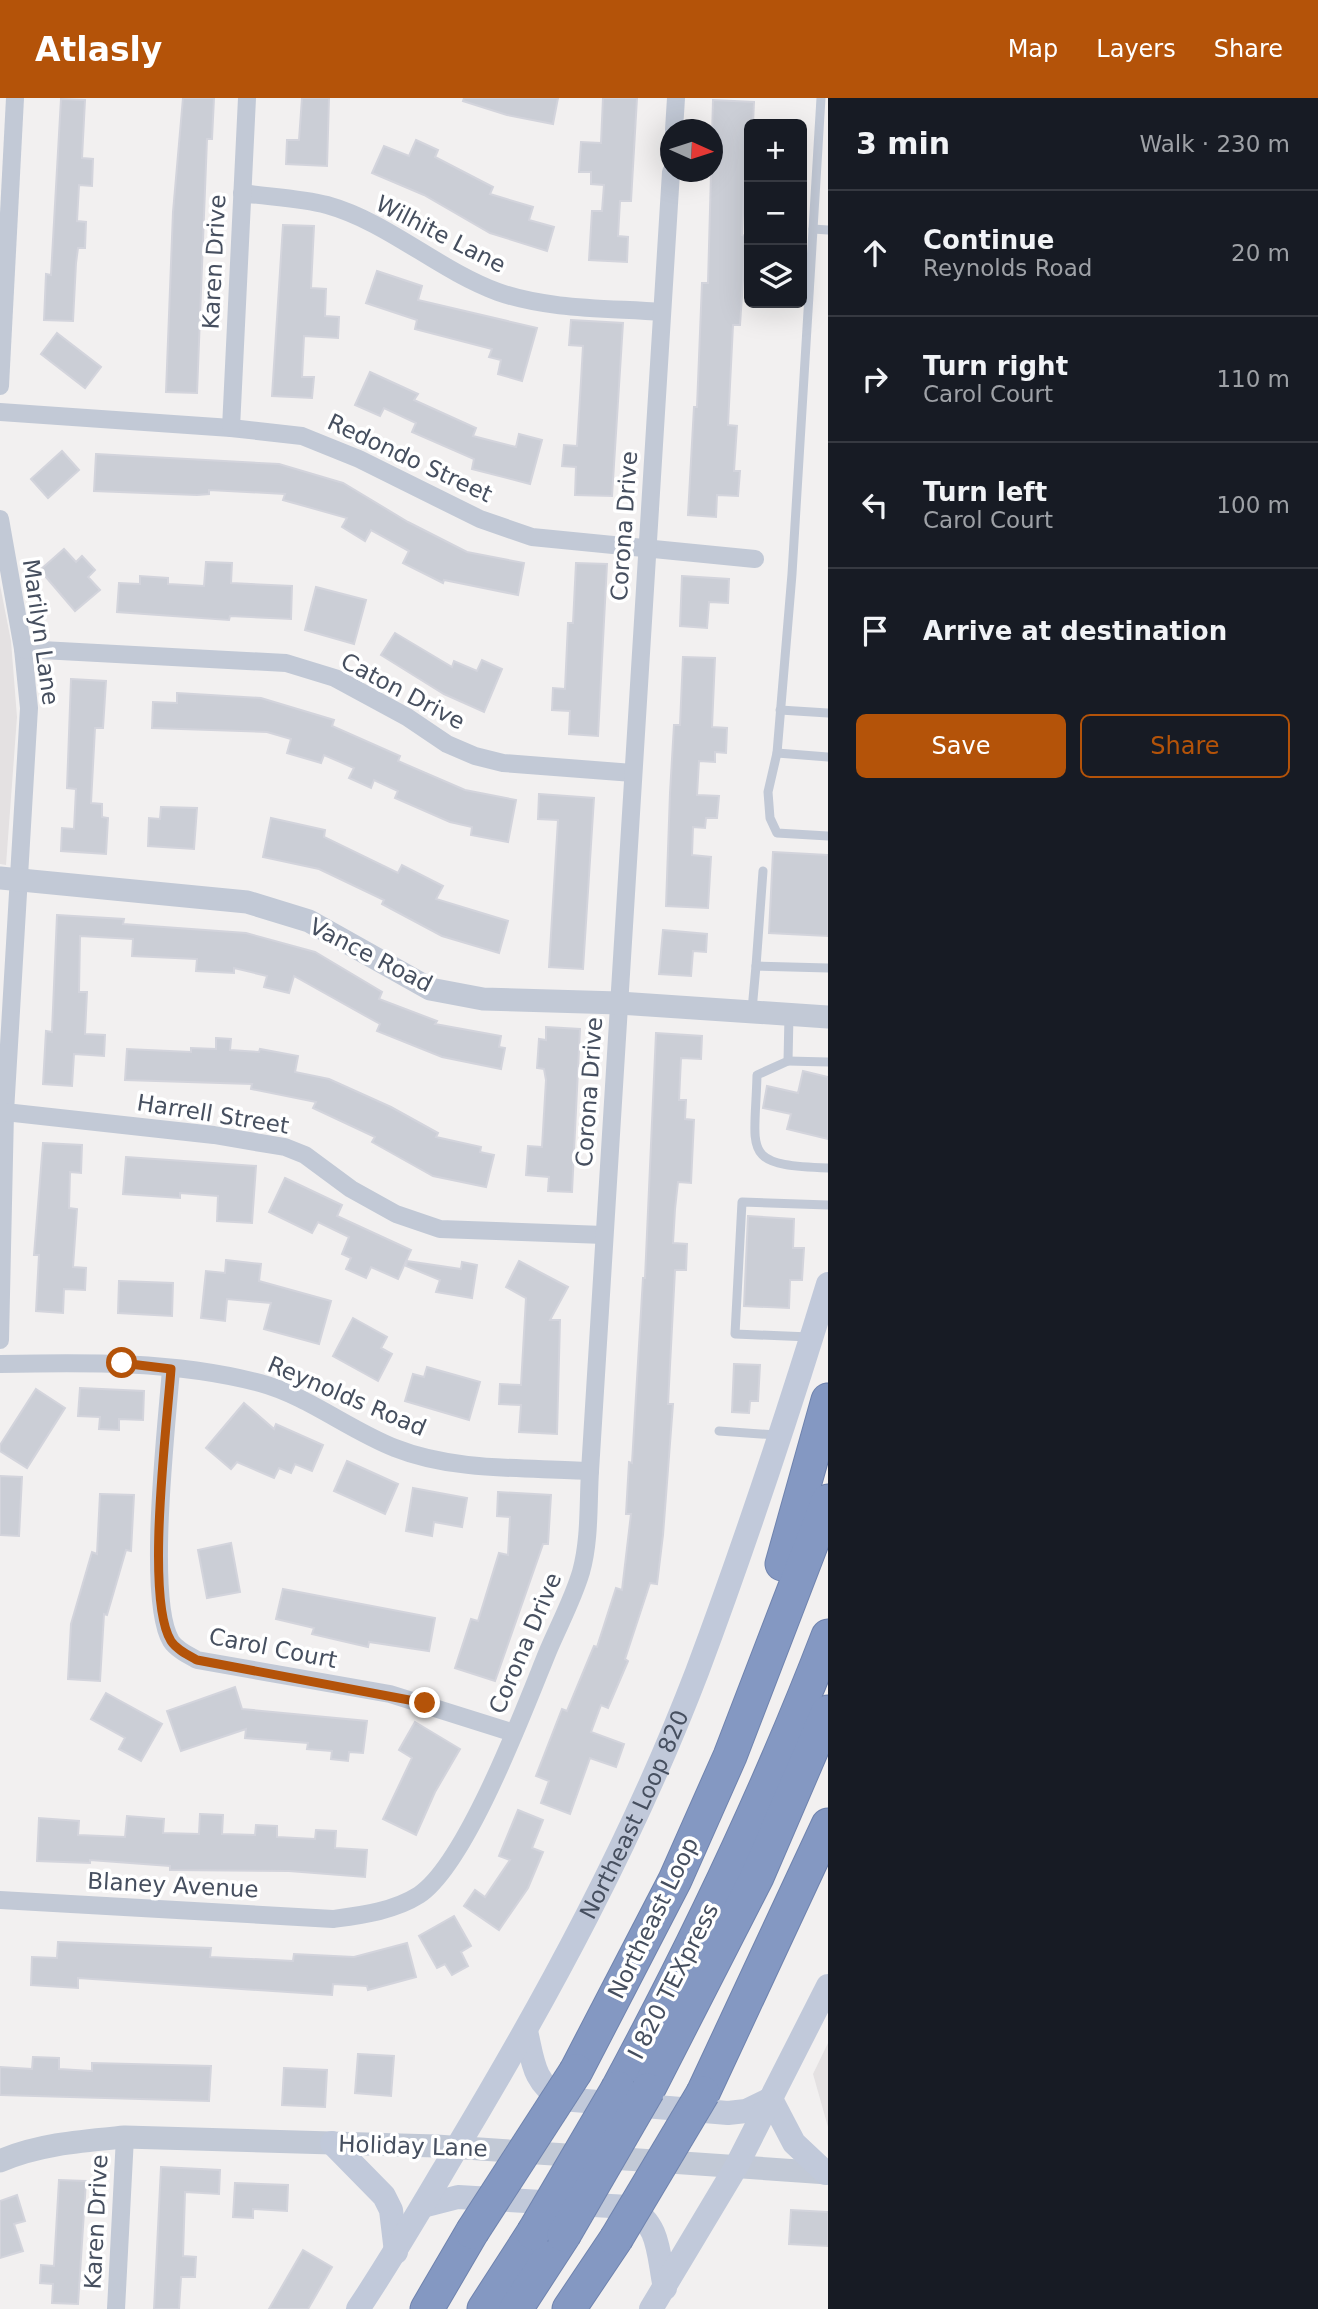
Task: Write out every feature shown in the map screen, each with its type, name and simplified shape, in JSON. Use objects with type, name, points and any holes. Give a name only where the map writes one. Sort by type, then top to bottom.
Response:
[{"type":"highway","points":[[730,1756],[729,1700],[774,1589],[802,1503],[828,1400]]},
{"type":"highway","name":"Northeast Loop","points":[[427,2309],[472,2232],[576,2071],[674,1880],[730,1756],[828,1501]]},
{"type":"highway","name":"I 820 TEXpress","points":[[633,2089],[680,1973],[733,1864],[793,1728],[828,1636]]},
{"type":"highway","name":"I 820 TEXpress","points":[[516,2309],[548,2234],[757,1877],[828,1712]]},
{"type":"highway","points":[[569,2309],[616,2239],[703,2093],[828,1825]]},
{"type":"highway","name":"I 820 TEXpress","points":[[484,2309],[548,2234]]},
{"type":"highway","points":[[586,2309],[615,2263],[616,2239]]},
{"type":"main road","name":"Northeast Loop 820","points":[[358,2309],[396,2252],[526,2031],[575,1940],[644,1796],[696,1674],[781,1435],[828,1284]]},
{"type":"main road","points":[[651,2309],[736,2167],[828,1986]]},
{"type":"main road","points":[[526,2031],[537,2077],[546,2090],[562,2099],[728,2113],[746,2111],[771,2099]]},
{"type":"main road","points":[[771,2099],[794,2143],[827,2173]]},
{"type":"main road","points":[[332,2143],[384,2196],[391,2210],[396,2252]]},
{"type":"main road","points":[[423,2206],[458,2197],[628,2207],[641,2213],[651,2224],[657,2239],[665,2288]]},
{"type":"street","points":[[0,386],[15,98]]},
{"type":"street","name":"Karen Drive","points":[[231,428],[247,98]]},
{"type":"street","points":[[675,119],[676,98]]},
{"type":"street","name":"Corona Drive","points":[[342,1917],[401,1904],[421,1894],[436,1880],[459,1846],[514,1732],[581,1572],[590,1471],[670,182]]},
{"type":"street","name":"Wilhite Lane","points":[[242,193],[338,209],[472,282],[502,293],[555,304],[662,312]]},
{"type":"street","name":"Redondo Street","points":[[0,412],[231,428],[302,436],[480,519],[532,537],[647,551],[754,559]]},
{"type":"street","name":"Marilyn Lane","points":[[0,519],[23,649],[29,708],[9,878],[0,1340]]},
{"type":"street","name":"Caton Drive","points":[[23,649],[286,663],[335,678],[407,717],[447,744],[475,756],[503,763],[633,773]]},
{"type":"street","name":"Vance Road","points":[[9,878],[247,902],[309,921],[430,989],[483,999],[619,1003],[828,1017]]},
{"type":"street","name":"Harrell Street","points":[[5,1112],[214,1135],[285,1147],[304,1156],[351,1189],[396,1214],[440,1229],[604,1235]]},
{"type":"street","name":"Reynolds Road","points":[[0,1364],[80,1362],[171,1369],[259,1383],[281,1390],[395,1448],[441,1461],[590,1471]]},
{"type":"street","name":"Carol Court","points":[[171,1369],[158,1576],[161,1612],[171,1642],[197,1660],[390,1694],[514,1732]]},
{"type":"street","name":"Blaney Avenue","points":[[0,1900],[342,1917]]},
{"type":"street","name":"Karen Drive","points":[[116,2309],[125,2137]]},
{"type":"street","name":"Holiday Lane","points":[[0,2161],[16,2154],[80,2141],[125,2137],[457,2147],[827,2173]]},
{"type":"lane","points":[[821,98],[792,574],[778,753],[768,792],[770,818],[777,833],[828,836]]},
{"type":"lane","points":[[813,229],[828,230]]},
{"type":"lane","points":[[780,710],[828,713]]},
{"type":"lane","points":[[778,753],[828,757]]},
{"type":"lane","points":[[751,1011],[763,871]]},
{"type":"lane","points":[[756,965],[828,968]]},
{"type":"lane","points":[[788,1061],[789,1014]]},
{"type":"lane","points":[[828,1062],[788,1061],[757,1075],[755,1145],[763,1158],[781,1166],[828,1168]]},
{"type":"lane","points":[[811,1338],[736,1334],[742,1202],[828,1205]]},
{"type":"lane","points":[[719,1431],[781,1435]]},
{"type":"shaded area","points":[[0,585],[11,641],[17,717],[6,865],[0,864]]},
{"type":"shaded area","points":[[828,2043],[828,2127],[813,2074]]},
{"type":"building","points":[[183,98],[214,98],[212,139],[207,139],[197,393],[166,392],[173,212]]},
{"type":"building","points":[[302,98],[329,98],[327,166],[286,164],[287,140],[299,140]]},
{"type":"building","points":[[464,98],[558,98],[553,124],[507,115],[463,101]]},
{"type":"building","points":[[603,98],[637,98],[631,201],[620,201],[618,236],[628,237],[627,262],[589,260],[592,211],[602,211],[604,185],[591,184],[591,172],[579,172],[581,142],[601,143]]},
{"type":"building","points":[[61,99],[85,100],[82,158],[93,159],[92,186],[79,185],[77,221],[86,222],[85,248],[78,248],[73,321],[44,320],[46,274],[51,275]]},
{"type":"building","points":[[713,100],[754,102],[753,119],[744,119],[744,266],[740,325],[733,325],[728,425],[737,426],[734,471],[740,471],[738,496],[717,495],[716,517],[688,515],[694,407],[697,407],[702,283],[708,283],[711,182],[723,182],[723,119],[712,119]]},
{"type":"building","points":[[416,140],[438,150],[435,157],[493,187],[490,194],[533,207],[529,220],[554,227],[547,251],[490,233],[424,195],[372,173],[384,146],[409,156]]},
{"type":"building","points":[[283,225],[314,226],[311,288],[326,289],[325,316],[339,317],[338,338],[304,336],[302,377],[314,377],[312,398],[272,396]]},
{"type":"building","points":[[377,271],[422,286],[418,300],[537,328],[522,381],[498,374],[501,360],[489,357],[492,349],[415,329],[417,320],[366,303]]},
{"type":"building","points":[[571,320],[623,323],[612,496],[575,495],[576,467],[562,466],[564,445],[577,446],[583,346],[569,345]]},
{"type":"building","points":[[57,333],[101,367],[85,388],[41,354]]},
{"type":"building","points":[[370,372],[418,394],[414,400],[476,428],[473,436],[516,447],[519,434],[542,440],[530,484],[472,469],[474,459],[412,432],[416,423],[384,408],[380,416],[355,405]]},
{"type":"building","points":[[62,451],[79,470],[48,498],[31,479]]},
{"type":"building","points":[[96,454],[279,464],[343,483],[408,522],[467,552],[524,563],[518,595],[444,580],[443,583],[403,563],[409,551],[371,530],[365,541],[342,527],[347,518],[283,500],[285,494],[209,490],[209,494],[197,495],[94,491]]},
{"type":"building","points":[[64,549],[76,562],[82,556],[95,570],[88,577],[100,590],[75,611],[40,570]]},
{"type":"building","points":[[206,562],[232,563],[231,583],[292,586],[291,619],[230,616],[229,620],[117,612],[119,583],[140,584],[140,576],[168,578],[168,584],[204,586]]},
{"type":"building","points":[[576,563],[607,564],[598,736],[569,734],[570,711],[552,710],[553,688],[565,689],[568,623],[573,623]]},
{"type":"building","points":[[682,576],[729,579],[728,603],[709,602],[707,628],[680,626]]},
{"type":"building","points":[[316,587],[366,600],[354,644],[305,630]]},
{"type":"building","points":[[395,633],[452,667],[454,661],[477,671],[482,660],[502,669],[484,712],[444,694],[381,655]]},
{"type":"building","points":[[683,657],[715,658],[712,727],[727,728],[726,753],[715,752],[715,762],[699,761],[697,795],[719,796],[717,818],[706,818],[705,828],[693,827],[692,855],[711,857],[708,908],[666,906],[674,725],[680,725]]},
{"type":"building","points":[[71,679],[106,681],[103,728],[95,728],[91,803],[102,804],[102,817],[108,818],[106,854],[61,851],[62,828],[74,829],[76,789],[67,788]]},
{"type":"building","points":[[177,693],[261,698],[334,720],[332,726],[400,756],[398,761],[465,790],[516,800],[508,842],[471,835],[472,827],[450,822],[395,798],[398,791],[374,780],[371,788],[349,778],[354,768],[324,755],[321,763],[287,753],[291,739],[267,732],[152,728],[153,702],[177,703]]},
{"type":"building","points":[[539,794],[594,798],[583,969],[549,967],[558,820],[538,819]]},
{"type":"building","points":[[161,807],[197,808],[194,849],[148,846],[149,818],[160,819]]},
{"type":"building","points":[[271,818],[325,830],[324,837],[398,873],[402,865],[443,886],[436,899],[508,921],[499,953],[442,936],[382,904],[384,900],[319,869],[263,857]]},
{"type":"building","points":[[773,852],[828,855],[828,936],[769,933]]},
{"type":"building","points":[[57,915],[124,919],[123,924],[246,933],[315,952],[382,992],[379,999],[437,1021],[435,1024],[501,1036],[499,1047],[505,1048],[501,1069],[442,1057],[377,1031],[380,1024],[294,976],[289,993],[264,987],[267,976],[234,968],[234,973],[196,971],[197,959],[132,956],[133,939],[80,936],[79,992],[87,992],[85,1034],[105,1035],[104,1056],[74,1054],[72,1086],[43,1084],[46,1031],[52,1032]]},
{"type":"building","points":[[663,930],[707,934],[706,952],[693,951],[691,976],[659,974]]},
{"type":"building","points":[[546,1027],[580,1029],[572,1192],[548,1191],[549,1177],[526,1175],[528,1146],[542,1147],[546,1080],[544,1069],[537,1068],[539,1039],[546,1040]]},
{"type":"building","points":[[656,1033],[702,1036],[701,1059],[681,1058],[679,1100],[686,1100],[685,1119],[694,1120],[691,1183],[678,1182],[675,1209],[673,1243],[687,1244],[686,1270],[675,1270],[668,1404],[673,1404],[663,1535],[657,1584],[650,1583],[625,1659],[628,1661],[608,1708],[601,1705],[591,1732],[624,1744],[616,1767],[590,1758],[570,1814],[541,1803],[549,1781],[536,1776],[562,1709],[567,1711],[594,1646],[597,1647],[616,1588],[622,1590],[631,1514],[626,1514],[645,1278]]},
{"type":"building","points":[[216,1038],[231,1039],[230,1050],[259,1052],[260,1049],[298,1056],[295,1072],[329,1079],[391,1107],[438,1133],[436,1137],[481,1147],[480,1152],[494,1155],[486,1187],[433,1176],[372,1142],[375,1137],[313,1108],[316,1102],[251,1089],[252,1084],[125,1080],[127,1049],[191,1052],[191,1048],[216,1049]]},
{"type":"building","points":[[803,1071],[828,1077],[828,1139],[787,1129],[791,1114],[763,1108],[767,1086],[798,1093]]},
{"type":"building","points":[[43,1143],[82,1145],[81,1173],[70,1172],[69,1208],[77,1209],[73,1267],[86,1268],[85,1290],[64,1289],[63,1313],[36,1311],[39,1255],[34,1255]]},
{"type":"building","points":[[126,1157],[256,1166],[252,1223],[217,1221],[218,1196],[180,1193],[180,1198],[123,1194]]},
{"type":"building","points":[[285,1178],[342,1205],[337,1216],[411,1250],[398,1279],[371,1267],[366,1278],[346,1269],[351,1258],[342,1254],[349,1237],[318,1222],[312,1233],[269,1212]]},
{"type":"building","points":[[748,1216],[794,1219],[793,1248],[804,1248],[802,1280],[790,1280],[789,1308],[744,1306]]},
{"type":"building","points":[[226,1260],[261,1264],[259,1281],[331,1301],[319,1344],[264,1329],[271,1303],[227,1299],[225,1321],[201,1318],[206,1271],[225,1273]]},
{"type":"building","points":[[407,1261],[461,1269],[462,1262],[477,1265],[472,1298],[436,1292],[440,1280],[406,1266]]},
{"type":"building","points":[[519,1261],[568,1287],[550,1320],[560,1320],[557,1434],[519,1432],[521,1405],[499,1404],[500,1384],[521,1385],[526,1298],[506,1287]]},
{"type":"building","points":[[119,1281],[173,1283],[172,1316],[118,1313]]},
{"type":"building","points":[[353,1318],[387,1337],[381,1348],[392,1354],[378,1381],[333,1356]]},
{"type":"building","points":[[734,1364],[760,1365],[758,1401],[750,1401],[749,1413],[732,1412]]},
{"type":"building","points":[[427,1367],[480,1382],[469,1420],[405,1401],[413,1374],[424,1377]]},
{"type":"building","points":[[80,1388],[144,1391],[143,1420],[119,1419],[119,1430],[99,1429],[100,1417],[78,1416]]},
{"type":"building","points":[[36,1389],[65,1408],[27,1468],[0,1451],[0,1445]]},
{"type":"building","points":[[244,1403],[274,1429],[276,1424],[323,1445],[312,1471],[295,1464],[291,1473],[279,1468],[274,1478],[237,1462],[231,1469],[206,1448]]},
{"type":"building","points":[[347,1461],[398,1484],[385,1514],[334,1491]]},
{"type":"building","points":[[0,1476],[22,1477],[19,1536],[0,1535]]},
{"type":"building","points":[[413,1488],[467,1498],[462,1527],[434,1522],[432,1536],[406,1531]]},
{"type":"building","points":[[498,1492],[551,1495],[548,1544],[543,1544],[495,1681],[455,1668],[471,1619],[478,1621],[499,1553],[508,1555],[510,1517],[497,1516]]},
{"type":"building","points":[[100,1494],[134,1495],[131,1551],[126,1550],[107,1615],[104,1614],[100,1681],[68,1679],[71,1624],[92,1552],[97,1554]]},
{"type":"building","points":[[231,1543],[240,1592],[207,1598],[198,1550]]},
{"type":"building","points":[[283,1589],[435,1618],[429,1651],[369,1642],[368,1647],[312,1634],[314,1628],[276,1619]]},
{"type":"building","points":[[235,1687],[242,1709],[367,1721],[363,1753],[349,1752],[348,1761],[331,1759],[332,1751],[307,1749],[308,1743],[245,1738],[246,1729],[181,1751],[167,1711]]},
{"type":"building","points":[[106,1693],[162,1724],[141,1761],[119,1749],[125,1738],[91,1719]]},
{"type":"building","points":[[415,1722],[460,1749],[435,1792],[416,1835],[383,1819],[412,1758],[399,1750]]},
{"type":"building","points":[[518,1810],[543,1820],[532,1848],[543,1852],[528,1888],[499,1930],[464,1906],[475,1890],[485,1897],[510,1860],[499,1856]]},
{"type":"building","points":[[200,1814],[223,1815],[222,1834],[255,1835],[256,1825],[277,1826],[277,1837],[315,1839],[316,1830],[336,1831],[335,1848],[367,1850],[365,1877],[289,1871],[170,1870],[170,1866],[90,1860],[90,1863],[37,1861],[39,1818],[79,1821],[78,1835],[125,1837],[127,1816],[164,1819],[163,1833],[199,1834]]},
{"type":"building","points":[[454,1916],[471,1946],[461,1952],[468,1966],[452,1975],[445,1964],[437,1968],[419,1936]]},
{"type":"building","points":[[58,1942],[211,1948],[210,1957],[293,1961],[294,1954],[354,1957],[407,1943],[416,1977],[368,1990],[367,1986],[333,1984],[332,1995],[78,1978],[78,1988],[31,1985],[32,1957],[57,1958]]},
{"type":"building","points":[[358,2054],[394,2056],[391,2096],[355,2093]]},
{"type":"building","points":[[33,2057],[59,2058],[59,2069],[92,2071],[92,2063],[211,2066],[209,2101],[0,2095],[0,2067],[32,2069]]},
{"type":"building","points":[[284,2068],[327,2070],[325,2107],[282,2105]]},
{"type":"building","points":[[161,2167],[220,2170],[219,2194],[185,2192],[183,2256],[196,2257],[195,2277],[181,2277],[179,2309],[154,2309]]},
{"type":"building","points":[[59,2180],[86,2181],[78,2304],[52,2303],[53,2284],[40,2283],[41,2265],[54,2266]]},
{"type":"building","points":[[235,2183],[288,2185],[287,2211],[253,2209],[253,2218],[233,2217]]},
{"type":"building","points":[[17,2195],[25,2221],[14,2224],[23,2251],[0,2258],[0,2201]]},
{"type":"building","points":[[791,2210],[828,2212],[828,2246],[789,2244]]},
{"type":"building","points":[[303,2250],[332,2267],[308,2309],[269,2309]]},
{"type":"route","points":[[122,1363],[171,1369],[158,1576],[161,1612],[171,1642],[197,1660],[390,1694],[425,1703]]}]
